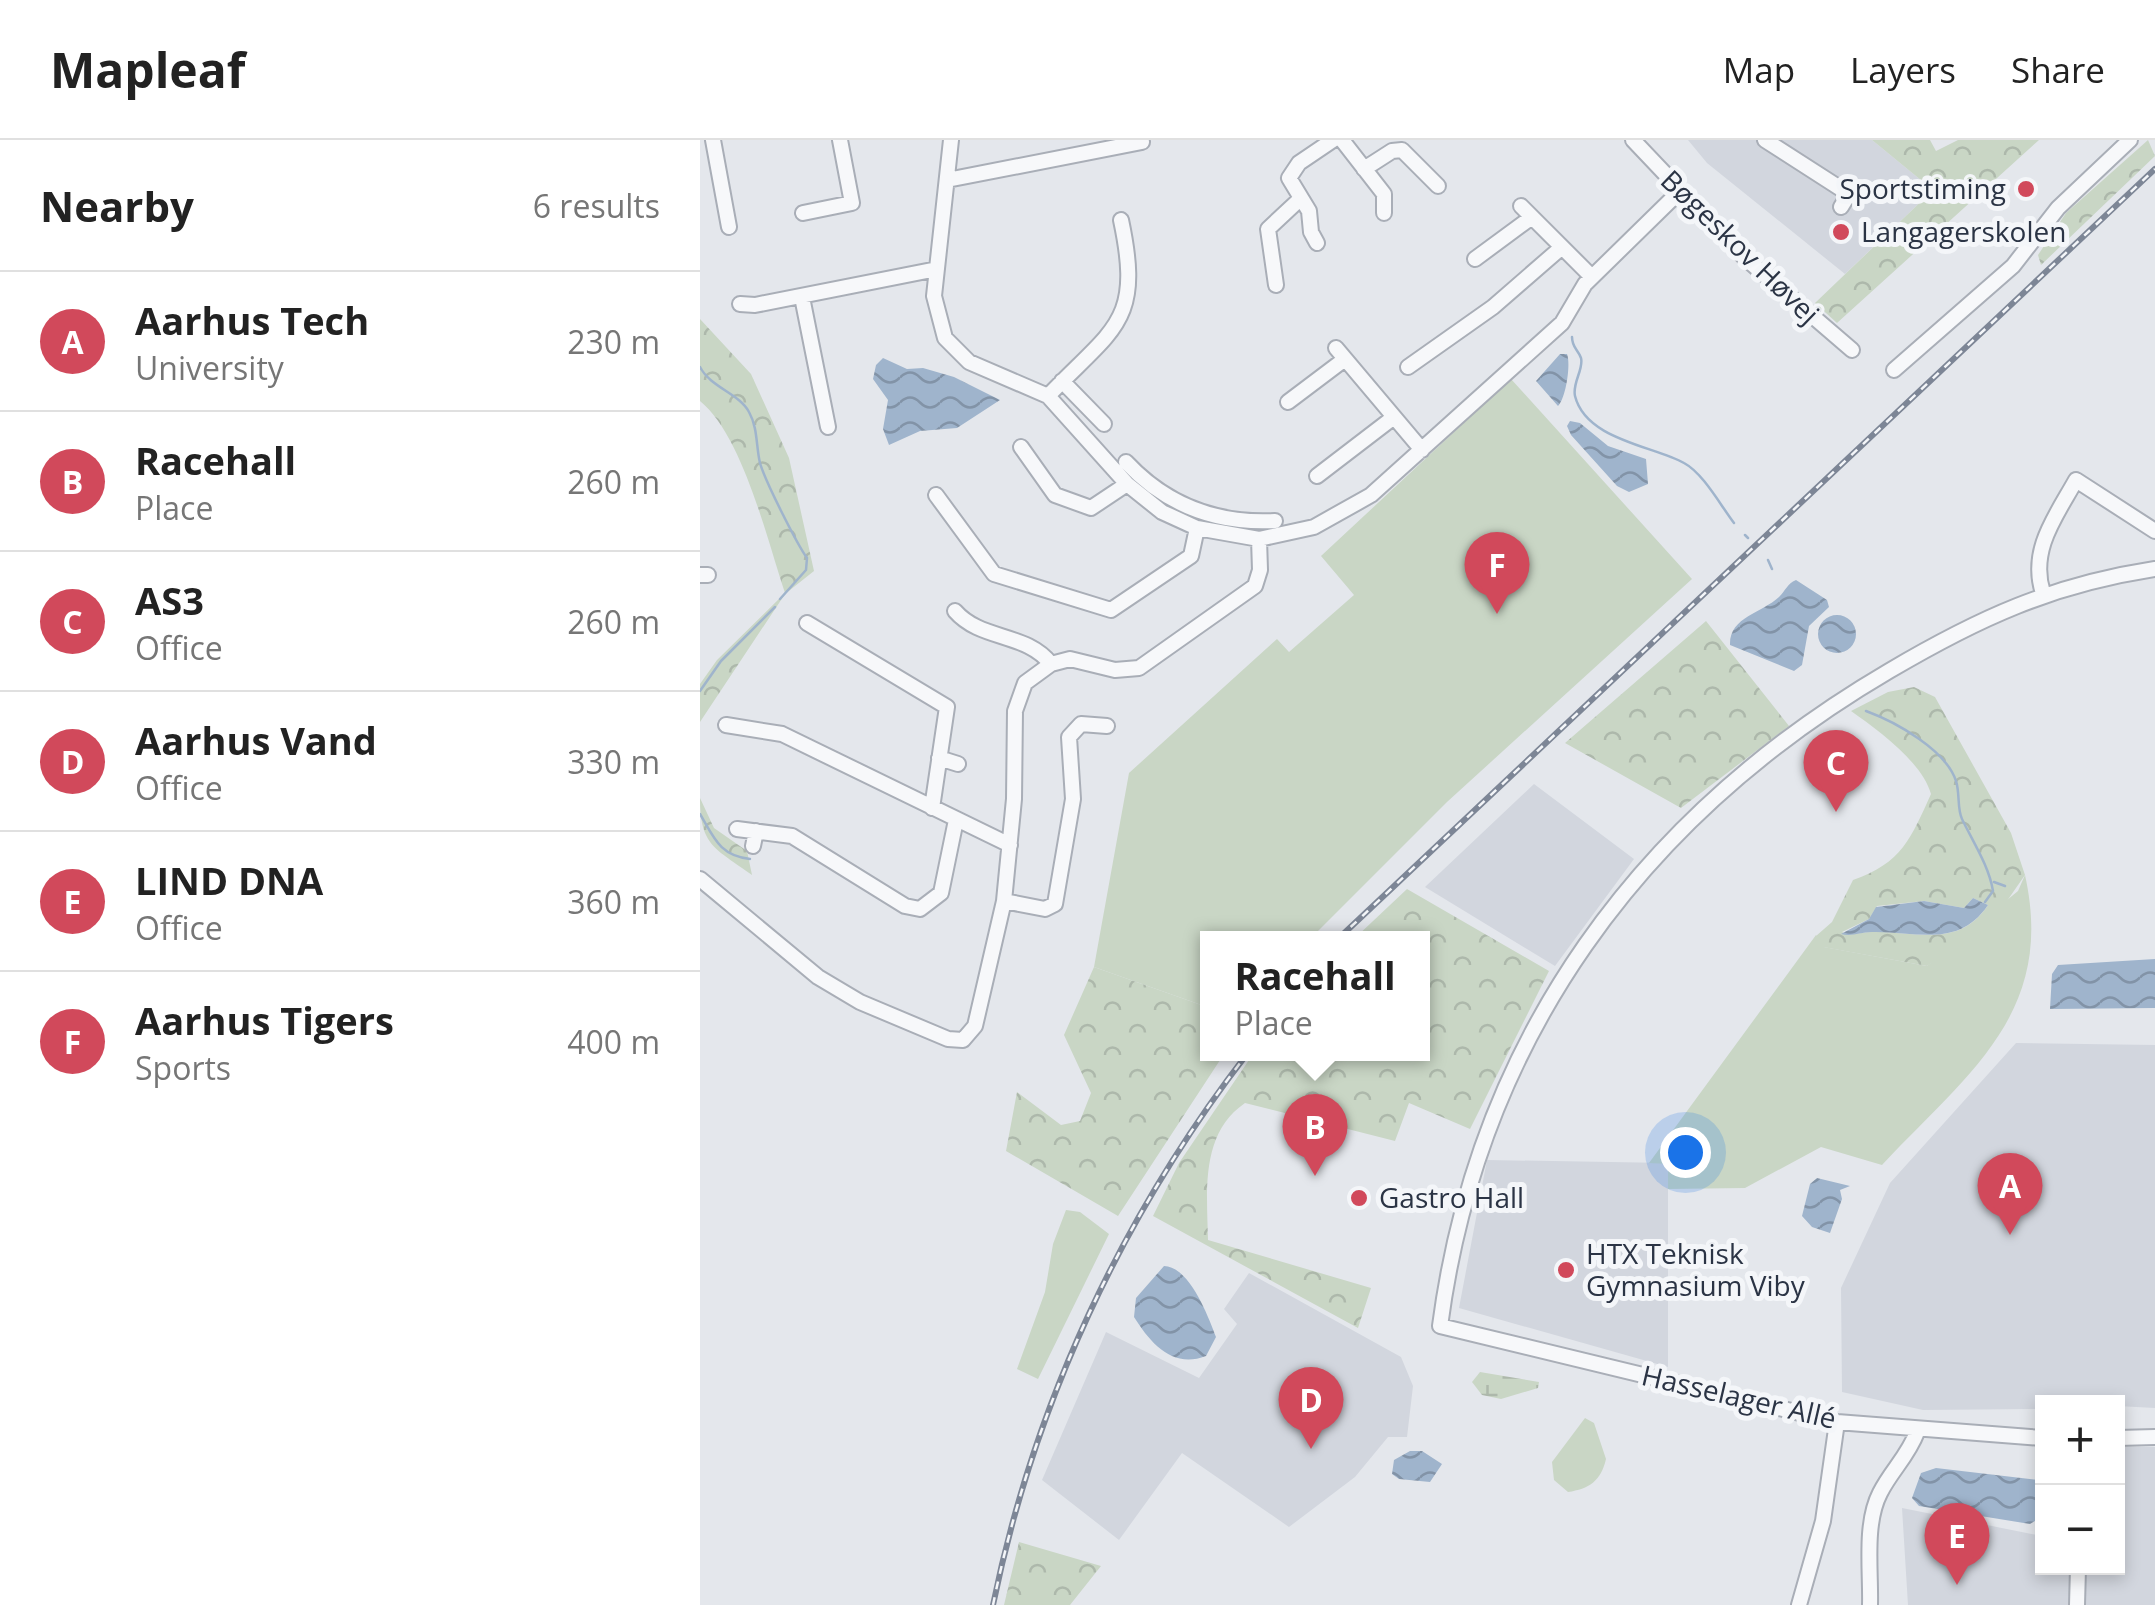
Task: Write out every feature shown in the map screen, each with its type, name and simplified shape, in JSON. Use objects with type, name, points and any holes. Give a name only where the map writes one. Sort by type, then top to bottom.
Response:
[{"type":"street","points":[[713,140],[729,228]]},
{"type":"street","points":[[803,213],[852,203],[840,140]]},
{"type":"street","points":[[951,140],[936,269],[936,313],[945,338],[969,362],[1048,396],[1127,484],[1162,512],[1197,528],[1244,530],[1275,521]]},
{"type":"street","points":[[1317,242],[1310,232],[1309,212],[1290,184],[1294,167],[1333,140]]},
{"type":"street","points":[[1342,140],[1384,194],[1384,214]]},
{"type":"street","name":"Bøgeskov Høvej","points":[[1633,140],[1745,258],[1852,350]]},
{"type":"street","points":[[1765,140],[1849,194],[1841,206]]},
{"type":"street","points":[[1894,370],[2013,266],[2058,208],[2130,140]]},
{"type":"street","points":[[947,180],[1142,142]]},
{"type":"street","points":[[1364,169],[1387,153],[1402,150],[1438,186]]},
{"type":"street","points":[[1126,462],[1173,500],[1259,539],[1314,528],[1340,516],[1422,450],[1562,323],[1592,278],[1680,192]]},
{"type":"street","points":[[1276,285],[1268,230],[1300,200]]},
{"type":"street","points":[[1474,259],[1526,212],[1592,278]]},
{"type":"street","points":[[1048,396],[1118,321],[1130,296],[1121,220]]},
{"type":"street","points":[[1408,367],[1493,307],[1562,247]]},
{"type":"street","points":[[740,304],[802,297],[936,269]]},
{"type":"street","points":[[802,297],[828,427]]},
{"type":"street","points":[[1288,402],[1341,354],[1422,450]]},
{"type":"street","points":[[1062,381],[1104,424]]},
{"type":"street","points":[[1318,476],[1394,417]]},
{"type":"street","points":[[1021,446],[1055,495],[1091,508],[1127,484]]},
{"type":"street","points":[[2153,570],[2043,593],[2037,572],[2042,542],[2076,480],[2155,531]]},
{"type":"street","points":[[938,506],[994,574],[1111,610],[1191,556],[1197,528]]},
{"type":"street","points":[[700,878],[818,977],[860,1002],[948,1039],[963,1040],[975,1026],[1004,900],[1015,711],[1026,684],[1051,664],[1084,660],[1127,671],[1150,662],[1255,586],[1260,570],[1259,539]]},
{"type":"street","name":"Hasselager Allé","points":[[2035,1438],[1917,1432],[1837,1422],[1440,1326],[1465,1195],[1493,1114],[1542,1012],[1632,882],[1709,802],[1798,730],[1916,654],[2043,593]]},
{"type":"street","points":[[954,610],[969,627],[1038,648],[1051,664]]},
{"type":"street","points":[[807,623],[947,707],[932,808]]},
{"type":"street","points":[[1004,900],[1045,909],[1055,904],[1073,800],[1069,736],[1081,724],[1097,720]]},
{"type":"street","points":[[737,722],[782,734],[1010,845]]},
{"type":"street","points":[[939,758],[958,764]]},
{"type":"street","points":[[737,829],[754,839],[792,836],[906,906],[920,909],[934,903],[941,893],[956,820]]},
{"type":"street","points":[[1799,1605],[1823,1522],[1837,1422]]},
{"type":"street","points":[[1870,1605],[1873,1516],[1878,1496],[1910,1451],[1917,1432]]},
{"type":"street","points":[[2125,1438],[2153,1437]]},
{"type":"street","points":[[2077,1605],[2078,1575]]},
{"type":"shaded area","name":"Langagerskolen","points":[[1688,140],[1872,140],[1933,190],[1845,274],[1707,163]]},
{"type":"shaded area","points":[[1534,784],[1634,859],[1555,966],[1425,887]]},
{"type":"shaded area","points":[[2016,1043],[2155,1045],[2155,1408],[2125,1406],[2125,1395],[2035,1395],[2035,1409],[1923,1410],[1842,1392],[1841,1288],[1890,1183]]},
{"type":"shaded area","name":"HTX Teknisk Gymnasium Viby","points":[[1487,1160],[1668,1163],[1668,1367],[1459,1308]]},
{"type":"shaded area","points":[[1249,1273],[1401,1357],[1413,1386],[1407,1437],[1388,1437],[1355,1477],[1289,1527],[1182,1453],[1119,1540],[1042,1480],[1106,1332],[1199,1378],[1237,1324],[1224,1309]]},
{"type":"shaded area","points":[[2125,1447],[2155,1447],[2155,1605],[1908,1605],[1902,1508],[2035,1535],[2035,1575],[2125,1575]]},
{"type":"green space","points":[[1872,140],[1930,140],[1936,151],[1958,140],[2039,140],[1837,323],[1815,303],[1933,190]]},
{"type":"green space","points":[[2148,140],[2155,156],[2041,265],[2038,255],[2066,213]]},
{"type":"green space","points":[[700,319],[751,374],[789,458],[814,571],[785,594],[700,722],[700,684],[717,660],[785,593],[741,463],[729,438],[700,401]]},
{"type":"green space","points":[[1511,379],[1692,579],[1447,802],[1318,931],[1200,931],[1200,1005],[1094,967],[1129,773],[1277,639],[1289,652],[1354,595],[1321,556]]},
{"type":"green space","points":[[1706,621],[1789,726],[1681,808],[1565,743]]},
{"type":"green space","points":[[1914,687],[1935,697],[2011,833],[2025,875],[1991,924],[1927,966],[1823,947],[1816,936],[1832,922],[1853,880],[1883,866],[1903,847],[1931,794],[1909,759],[1851,711],[1888,692]],"holes":[[[1973,898],[1988,905],[1977,919],[1950,933],[1842,932],[1869,919],[1877,906],[1924,901],[1964,908]]]},
{"type":"green space","points":[[700,798],[714,828],[747,851],[752,875],[712,844],[703,826]]},
{"type":"green space","points":[[2025,875],[2031,924],[2028,966],[2016,1004],[1973,1070],[1882,1165],[1821,1147],[1745,1188],[1668,1189],[1668,1164],[1649,1163],[1816,935],[1824,947],[1927,966],[2018,891]]},
{"type":"green space","points":[[1407,889],[1549,971],[1470,1129],[1409,1103],[1395,1141],[1245,1103],[1220,1131],[1207,1183],[1208,1240],[1371,1288],[1358,1328],[1153,1216],[1179,1163],[1248,1061],[1430,1061],[1430,931],[1362,931]]},
{"type":"green space","points":[[1094,967],[1200,1005],[1200,1061],[1219,1061],[1118,1216],[1006,1151],[1017,1092],[1061,1125],[1080,1121],[1091,1093],[1064,1035]]},
{"type":"green space","points":[[1066,1210],[1080,1212],[1109,1234],[1038,1379],[1017,1369],[1045,1292],[1053,1244]]},
{"type":"green space","points":[[1480,1372],[1539,1382],[1538,1388],[1501,1399],[1482,1395],[1472,1382]]},
{"type":"green space","points":[[1585,1418],[1594,1423],[1606,1459],[1593,1483],[1568,1492],[1554,1480],[1552,1462]]},
{"type":"green space","points":[[1019,1542],[1101,1566],[1070,1605],[1004,1605]]},
{"type":"water","points":[[1560,354],[1567,354],[1568,365],[1558,406],[1536,381]]},
{"type":"water","points":[[883,358],[907,369],[923,368],[954,377],[1000,400],[957,428],[920,431],[889,445],[883,429],[888,400],[873,379],[876,365]]},
{"type":"water","points":[[1570,421],[1580,423],[1608,446],[1646,459],[1648,484],[1629,492],[1617,486],[1571,435],[1567,426]]},
{"type":"water","points":[[1796,580],[1827,600],[1829,607],[1809,626],[1802,665],[1794,671],[1730,645],[1741,622],[1772,603]]},
{"type":"water","points":[[1837,615],[1851,620],[1856,634],[1851,648],[1837,653],[1823,648],[1818,634],[1823,620]]},
{"type":"water","points":[[1973,898],[1988,905],[1964,928],[1950,933],[1841,934],[1869,919],[1876,907],[1924,901],[1964,908]]},
{"type":"water","points":[[2155,959],[2155,1008],[2050,1009],[2052,974],[2058,965]]},
{"type":"water","points":[[1817,1178],[1850,1186],[1840,1190],[1842,1199],[1830,1233],[1812,1227],[1802,1216],[1810,1184]]},
{"type":"water","points":[[1164,1266],[1173,1268],[1190,1283],[1203,1306],[1216,1337],[1206,1356],[1183,1359],[1164,1352],[1134,1317],[1136,1298]]},
{"type":"water","points":[[1410,1451],[1422,1451],[1442,1464],[1430,1482],[1399,1479],[1392,1474],[1394,1460]]},
{"type":"water","points":[[1936,1468],[2035,1480],[2035,1521],[2030,1524],[1919,1506],[1912,1498],[1921,1473]]},
{"type":"waterway","points":[[1572,337],[1581,358],[1575,396],[1592,423],[1622,440],[1684,463],[1705,482],[1734,523]]},
{"type":"waterway","points":[[700,367],[749,412],[763,472],[807,558],[806,570],[780,599]]},
{"type":"waterway","points":[[1745,535],[1748,538]]},
{"type":"waterway","points":[[1768,560],[1772,569]]},
{"type":"waterway","points":[[700,691],[721,661],[775,607]]},
{"type":"waterway","points":[[1866,711],[1931,748],[1950,770],[1957,786],[1960,815],[1991,882],[1993,891],[1985,902]]},
{"type":"waterway","points":[[700,814],[725,850],[750,859]]},
{"type":"waterway","points":[[1994,882],[2005,886]]},
{"type":"railway","points":[[1346,931],[2155,169]]},
{"type":"railway","points":[[993,1605],[1032,1457],[1088,1315],[1160,1180],[1242,1061]]},
{"type":"place","name":"Sportstiming","points":[[2026,189]]},
{"type":"place","name":"Langagerskolen","points":[[1841,232]]},
{"type":"place","name":"Aarhus Tigers","points":[[1497,614]]},
{"type":"place","name":"AS3","points":[[1836,812]]},
{"type":"place","name":"Racehall","points":[[1315,1176]]},
{"type":"place","name":"Gastro Hall","points":[[1359,1198]]},
{"type":"place","name":"Aarhus Tech","points":[[2010,1235]]},
{"type":"place","name":"HTX Teknisk Gymnasium Viby","points":[[1566,1270]]},
{"type":"place","name":"Aarhus Vand","points":[[1311,1449]]},
{"type":"place","name":"LIND DNA","points":[[1957,1585]]}]
